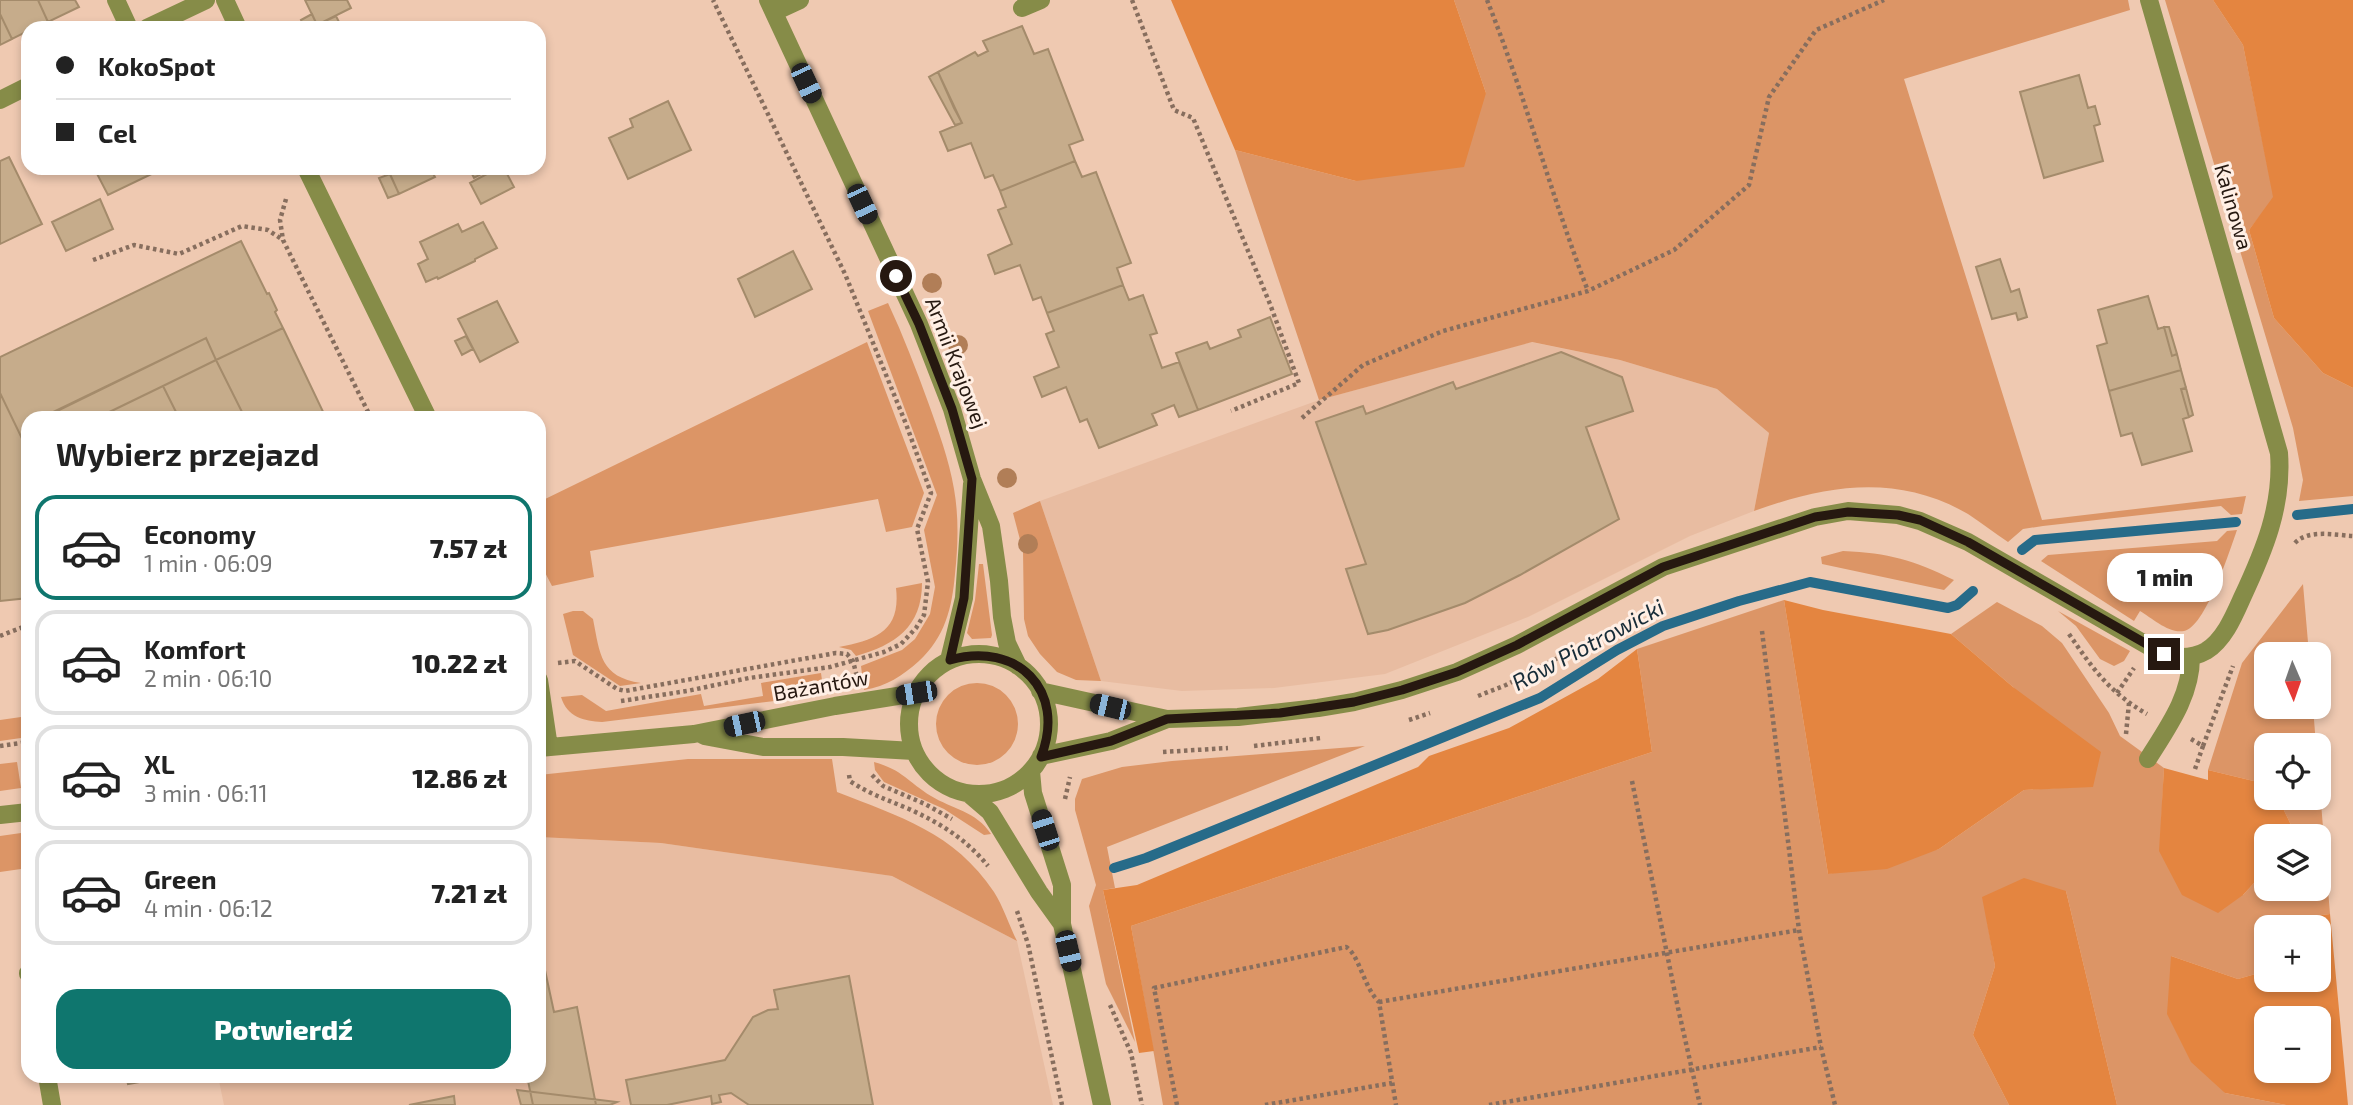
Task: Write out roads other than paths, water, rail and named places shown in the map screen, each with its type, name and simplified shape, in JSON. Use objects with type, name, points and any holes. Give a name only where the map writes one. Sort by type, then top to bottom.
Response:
[{"type":"street","points":[[116,0],[126,21]]},
{"type":"street","points":[[162,21],[206,0]]},
{"type":"street","points":[[225,0],[235,21]]},
{"type":"street","points":[[771,6],[800,0]]},
{"type":"street","points":[[1022,8],[1041,0]]},
{"type":"street","name":"Kalinowa","points":[[2149,0],[2273,427],[2281,471],[2278,497],[2265,549],[2235,614],[2219,640],[2206,651],[2191,657]]},
{"type":"street","name":"Armii Krajowej","points":[[771,6],[919,324],[952,409],[972,479],[991,526],[1007,643],[1018,666]]},
{"type":"street","points":[[0,100],[21,90]]},
{"type":"street","points":[[309,175],[425,411]]},
{"type":"street","name":"Armii Krajowej","points":[[950,660],[964,598],[972,479]]},
{"type":"street","points":[[1041,691],[1167,719],[1248,716],[1354,702],[1457,672],[1517,645],[1663,567],[1815,517],[1848,512],[1898,515],[1920,520],[1990,554],[2164,654],[2191,657],[2189,684],[2148,759]]},
{"type":"street","points":[[1062,925],[990,812],[969,794],[942,784],[930,775],[914,751],[909,732],[910,712],[916,693],[930,674],[950,660],[984,654],[1002,658],[1031,677],[1041,691],[1047,707],[1047,741],[1036,764],[1033,793],[1062,886],[1062,925],[1102,1105]]},
{"type":"street","name":"Bażantów","points":[[546,747],[694,734],[916,693]]},
{"type":"street","points":[[969,794],[992,793],[1013,785],[1036,764],[1111,741],[1167,719]]},
{"type":"street","name":"Bażantów","points":[[694,734],[763,747],[843,747],[914,751]]},
{"type":"street","points":[[0,815],[21,812]]},
{"type":"street","points":[[48,1083],[52,1105]]},
{"type":"waterway","name":"Rów Piotrowicki","points":[[2297,515],[2353,509]]},
{"type":"waterway","name":"Rów Piotrowicki","points":[[2022,550],[2035,540],[2236,522]]},
{"type":"waterway","name":"Rów Piotrowicki","points":[[1114,868],[1146,858],[1540,698],[1617,650],[1663,626],[1739,601],[1810,582],[1948,608],[1957,605],[1973,591]]}]
